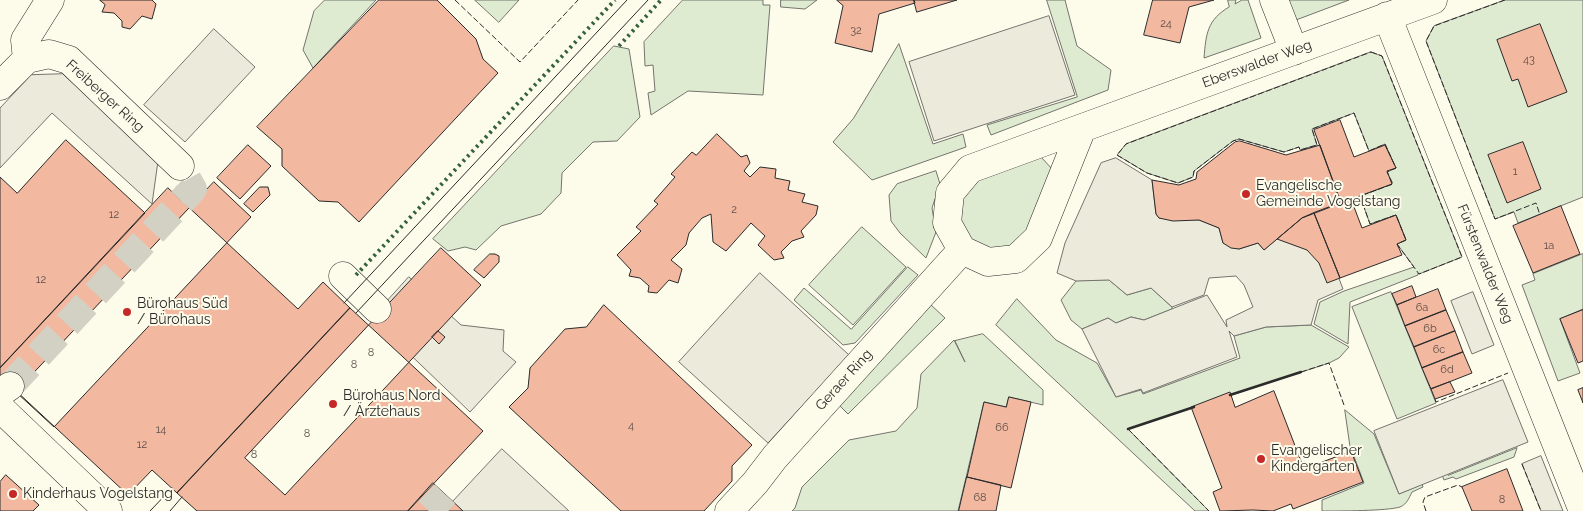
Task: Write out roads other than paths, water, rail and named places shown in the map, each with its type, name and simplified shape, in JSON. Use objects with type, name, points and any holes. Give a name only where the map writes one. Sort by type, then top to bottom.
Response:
[{"type":"street","points":[[0,86],[27,59],[25,40],[50,0]]},
{"type":"street","points":[[1274,0],[1294,51]]},
{"type":"street","name":"Eberswalder Weg","points":[[962,250],[947,223],[950,193],[970,169],[1433,0]]},
{"type":"street","name":"Fürstenwalder Weg","points":[[1387,16],[1583,511]]},
{"type":"street","name":"Freiberger Ring","points":[[27,59],[49,54],[69,60],[180,166]]},
{"type":"street","points":[[962,250],[988,262],[1016,259],[1038,238],[1082,128]]},
{"type":"street","name":"Geraer Ring","points":[[729,511],[755,483],[774,457],[962,250]]},
{"type":"street","points":[[343,276],[377,309]]},
{"type":"street","points":[[3,396],[108,511]]},
{"type":"tunnel","points":[[10,386],[193,189],[180,166]]},
{"type":"tunnel","points":[[429,511],[445,494]]},
{"type":"tram line","points":[[344,303],[627,0]]},
{"type":"tram line","points":[[356,313],[648,0]]},
{"type":"tram line","points":[[150,511],[172,488]]},
{"type":"tram line","points":[[170,511],[182,497]]},
{"type":"place","name":"Evangelische Gemeinde Vogelstang","points":[[1246,194]]},
{"type":"place","name":"Bürohaus Süd / Bürohaus","points":[[127,312]]},
{"type":"place","name":"Bürohaus Nord / Ärztehaus","points":[[333,404]]},
{"type":"place","name":"Evangelischer Kindergarten","points":[[1261,459]]},
{"type":"place","name":"Kinderhaus Vogelstang","points":[[13,494]]}]
